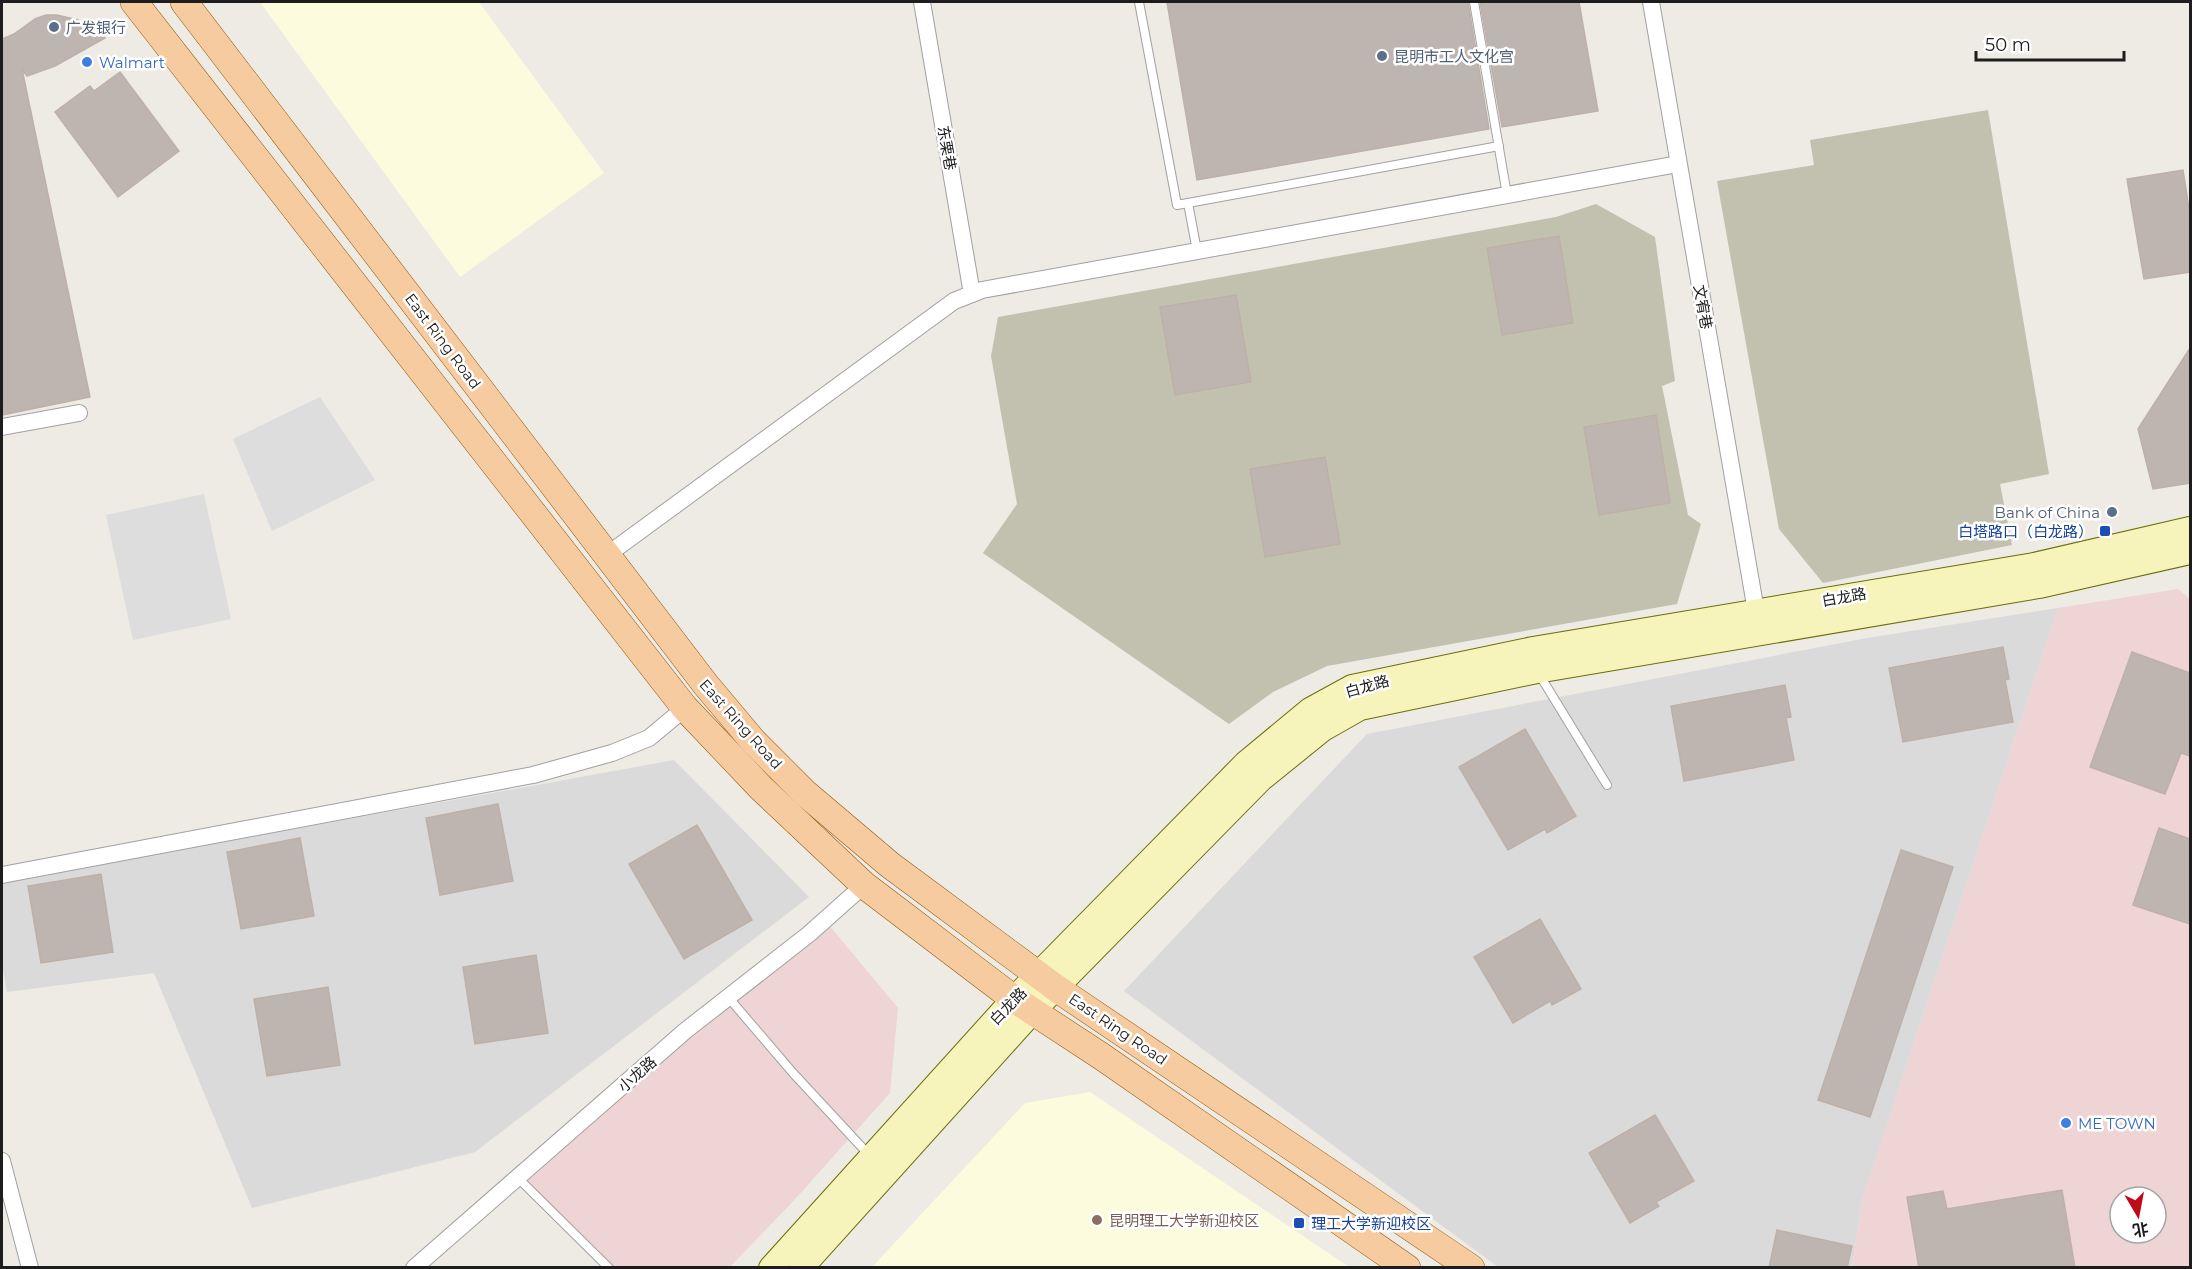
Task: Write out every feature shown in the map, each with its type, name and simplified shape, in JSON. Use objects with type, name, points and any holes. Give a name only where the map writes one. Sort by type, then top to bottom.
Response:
[{"type":"main road","name":"East Ring Road","points":[[134,2],[685,708],[761,788],[864,885],[1023,1005],[1101,1056],[1407,1268]]},
{"type":"main road","name":"East Ring Road","points":[[184,2],[706,685],[754,742],[805,793],[890,865],[1047,981],[1471,1268]]},
{"type":"main road","name":"白龙路","points":[[1047,981],[1246,763],[1310,710],[1352,687],[1533,649],[2034,565],[2190,529]]},
{"type":"main road","name":"白龙路","points":[[801,1268],[1023,1005],[1261,779],[1323,729],[1360,708],[1538,671],[2038,586],[2190,552]]},
{"type":"main road","name":"白龙路","points":[[771,1268],[872,1158],[965,1051],[1023,1005]]},
{"type":"street","name":"东栗巷","points":[[922,2],[972,294]]},
{"type":"street","name":"文宥巷","points":[[1651,2],[1756,611]]},
{"type":"street","points":[[607,555],[954,301],[972,294],[1678,164]]},
{"type":"street","points":[[2,427],[79,413]]},
{"type":"street","points":[[2,875],[533,775],[612,753],[649,738],[685,708]]},
{"type":"street","name":"小龙路","points":[[414,1268],[686,1031],[809,934],[864,885]]},
{"type":"street","points":[[3,1170],[30,1268]]},
{"type":"lane","points":[[1139,2],[1177,205],[1499,146]]},
{"type":"lane","points":[[1474,2],[1507,195]]},
{"type":"lane","points":[[1188,203],[1197,251]]},
{"type":"lane","points":[[1538,671],[1607,785]]},
{"type":"lane","points":[[728,998],[793,1073],[872,1158]]},
{"type":"lane","points":[[517,1177],[609,1268]]},
{"type":"shaded area","points":[[260,2],[479,2],[604,173],[460,277]]},
{"type":"shaded area","points":[[1988,110],[2049,474],[2000,484],[2012,545],[1823,583],[1779,529],[1717,181],[1814,165],[1810,140]]},
{"type":"shaded area","points":[[1596,204],[1655,237],[1675,381],[1662,386],[1688,515],[1701,524],[1677,604],[1327,666],[1273,692],[1229,724],[983,553],[1017,504],[991,356],[998,317],[1556,217]]},
{"type":"shaded area","points":[[320,397],[375,480],[272,531],[233,439]]},
{"type":"shaded area","points":[[204,494],[231,619],[133,640],[106,515]]},
{"type":"shaded area","points":[[2178,589],[2190,599],[2190,1267],[1852,1268],[1862,1200],[2058,608]]},
{"type":"shaded area","points":[[2058,608],[1862,1200],[1852,1267],[1498,1267],[1124,991],[1367,734],[1867,638]]},
{"type":"shaded area","points":[[674,760],[809,897],[475,1152],[252,1208],[154,973],[7,992],[2,964],[2,882]]},
{"type":"shaded area","points":[[828,924],[898,1008],[890,1093],[797,1197],[730,1267],[604,1267],[518,1184],[769,969]]},
{"type":"shaded area","name":"昆明理工大学新迎校区","points":[[1090,1092],[1349,1267],[872,1267],[1025,1103]]},
{"type":"building","name":"昆明市工人文化宫","points":[[1167,2],[1468,2],[1489,129],[1197,180]]},
{"type":"building","points":[[1480,2],[1579,2],[1598,111],[1502,127]]},
{"type":"building","points":[[46,15],[78,20],[105,38],[55,66],[27,76],[22,69],[90,397],[2,415],[2,39]]},
{"type":"building","points":[[120,72],[179,151],[118,197],[55,112],[90,86],[94,91]]},
{"type":"building","points":[[2183,170],[2190,215],[2190,272],[2144,279],[2127,179]]},
{"type":"building","points":[[1559,236],[1573,323],[1502,335],[1487,248]]},
{"type":"building","points":[[1236,295],[1251,382],[1175,395],[1160,307]]},
{"type":"building","points":[[2190,348],[2190,483],[2153,489],[2138,429]]},
{"type":"building","points":[[1656,415],[1670,503],[1599,515],[1584,427]]},
{"type":"building","points":[[1325,457],[1340,544],[1265,557],[1250,469]]},
{"type":"building","points":[[2003,647],[2009,679],[2005,680],[2013,722],[1903,742],[1889,668]]},
{"type":"building","points":[[2132,652],[2190,673],[2190,756],[2181,753],[2165,794],[2090,767]]},
{"type":"building","points":[[1785,685],[1791,717],[1786,718],[1794,760],[1684,781],[1671,706]]},
{"type":"building","points":[[1525,729],[1576,816],[1547,833],[1545,829],[1508,850],[1459,767]]},
{"type":"building","points":[[498,804],[513,881],[440,895],[426,818]]},
{"type":"building","points":[[697,825],[752,920],[684,959],[629,864]]},
{"type":"building","points":[[2159,828],[2190,839],[2190,924],[2133,905]]},
{"type":"building","points":[[300,838],[314,916],[241,929],[227,852]]},
{"type":"building","points":[[1901,850],[1953,867],[1870,1117],[1818,1100]]},
{"type":"building","points":[[101,874],[113,952],[41,963],[28,886]]},
{"type":"building","points":[[1540,919],[1581,989],[1552,1005],[1550,1001],[1513,1023],[1474,957]]},
{"type":"building","points":[[536,955],[548,1033],[475,1044],[463,967]]},
{"type":"building","points":[[328,987],[340,1065],[267,1076],[254,999]]},
{"type":"building","points":[[1655,1115],[1694,1181],[1656,1202],[1659,1206],[1630,1223],[1589,1153]]},
{"type":"building","points":[[2062,1190],[2075,1268],[1919,1268],[1907,1197],[1943,1191],[1947,1209]]},
{"type":"building","points":[[1777,1230],[1852,1246],[1847,1268],[1769,1268]]},
{"type":"place","name":"广发银行","points":[[54,27]]},
{"type":"place","name":"昆明市工人文化宫","points":[[1382,56]]},
{"type":"place","name":"Walmart","points":[[87,62]]},
{"type":"place","name":"Bank of China","points":[[2112,512]]},
{"type":"place","name":"白塔路口（白龙路）","points":[[2105,531]]},
{"type":"place","name":"ME TOWN","points":[[2066,1123]]},
{"type":"place","name":"昆明理工大学新迎校区","points":[[1097,1220]]},
{"type":"place","name":"理工大学新迎校区","points":[[1299,1223]]}]
